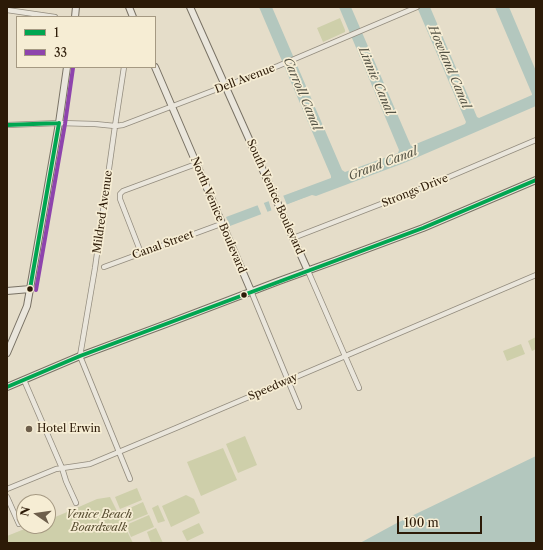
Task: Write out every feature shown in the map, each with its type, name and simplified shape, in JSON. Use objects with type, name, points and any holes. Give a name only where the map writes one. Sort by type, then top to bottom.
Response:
[{"type":"main road","name":"South Venice Boulevard","points":[[190,7],[308,271]]},
{"type":"main road","points":[[7,353],[25,310],[30,289],[59,123],[67,68]]},
{"type":"main road","name":"North Venice Boulevard","points":[[155,68],[250,291]]},
{"type":"main road","points":[[8,385],[250,291],[423,228],[536,180]]},
{"type":"main road","points":[[7,291],[30,289]]},
{"type":"street","name":"Dell Avenue","points":[[115,126],[123,125],[282,64],[416,7]]},
{"type":"street","points":[[7,10],[48,16]]},
{"type":"street","name":"Mildred Avenue","points":[[80,356],[97,253],[124,68]]},
{"type":"street","points":[[7,125],[59,123],[115,126]]},
{"type":"street","name":"Strongs Drive","points":[[293,238],[430,185],[536,140]]},
{"type":"street","points":[[141,253],[120,199],[120,194],[123,191],[196,164]]},
{"type":"street","name":"Canal Street","points":[[104,268],[221,224]]},
{"type":"street","name":"South Venice Boulevard","points":[[308,271],[359,388]]},
{"type":"street","name":"Speedway","points":[[7,489],[56,469],[90,464],[536,275]]},
{"type":"street","name":"North Venice Boulevard","points":[[250,291],[299,408]]},
{"type":"street","points":[[80,356],[130,479]]},
{"type":"street","points":[[24,380],[76,503]]},
{"type":"street","points":[[7,497],[16,517]]},
{"type":"green space","points":[[340,18],[345,32],[323,42],[317,28]]},
{"type":"green space","points":[[536,337],[536,349],[532,351],[528,341]]},
{"type":"green space","points":[[521,344],[525,354],[507,361],[503,351]]},
{"type":"green space","points":[[245,436],[257,465],[238,473],[226,444]]},
{"type":"green space","points":[[223,448],[237,480],[201,496],[187,462]]},
{"type":"green space","points":[[137,488],[142,500],[120,509],[115,497]]},
{"type":"green space","points":[[186,495],[194,499],[200,513],[171,527],[162,506]]},
{"type":"green space","name":"Venice Beach Boardwalk","points":[[110,497],[133,543],[7,543],[7,536],[16,532],[16,534],[56,534],[56,517],[97,499]]},
{"type":"green space","points":[[143,502],[148,514],[126,523],[121,512]]},
{"type":"green space","points":[[158,505],[165,521],[158,523],[152,508]]},
{"type":"green space","points":[[149,515],[154,527],[131,537],[126,525]]},
{"type":"green space","points":[[199,523],[204,533],[187,541],[182,531]]},
{"type":"green space","points":[[156,528],[163,543],[151,543],[147,532]]},
{"type":"water","points":[[259,7],[272,7],[342,170],[345,172],[398,153],[399,150],[339,7],[351,7],[411,146],[465,124],[466,122],[417,7],[430,7],[477,117],[479,118],[532,95],[495,7],[509,7],[536,71],[536,106],[404,163],[316,196],[312,195],[230,226],[226,217],[331,178]]},
{"type":"water","points":[[536,456],[536,543],[360,543],[395,524]]},
{"type":"pier","points":[[301,187],[302,188],[283,195],[287,205],[305,199],[272,212],[268,199]]},
{"type":"pier","points":[[263,201],[268,213],[262,216],[257,204]]},
{"type":"transit line","name":"33","points":[[36,290],[65,124],[73,68]]},
{"type":"transit line","name":"1","points":[[7,125],[59,123]]},
{"type":"transit line","name":"1","points":[[30,289],[59,123]]},
{"type":"transit line","name":"1","points":[[7,387],[80,356],[423,228],[536,180]]},
{"type":"place","name":"Hotel Erwin","points":[[29,429]]},
{"type":"water label","name":"Howland Canal","points":[[449,67]]},
{"type":"water label","name":"Linnie Canal","points":[[376,81]]},
{"type":"water label","name":"Carroll Canal","points":[[302,94]]},
{"type":"water label","name":"Grand Canal","points":[[383,164]]}]
